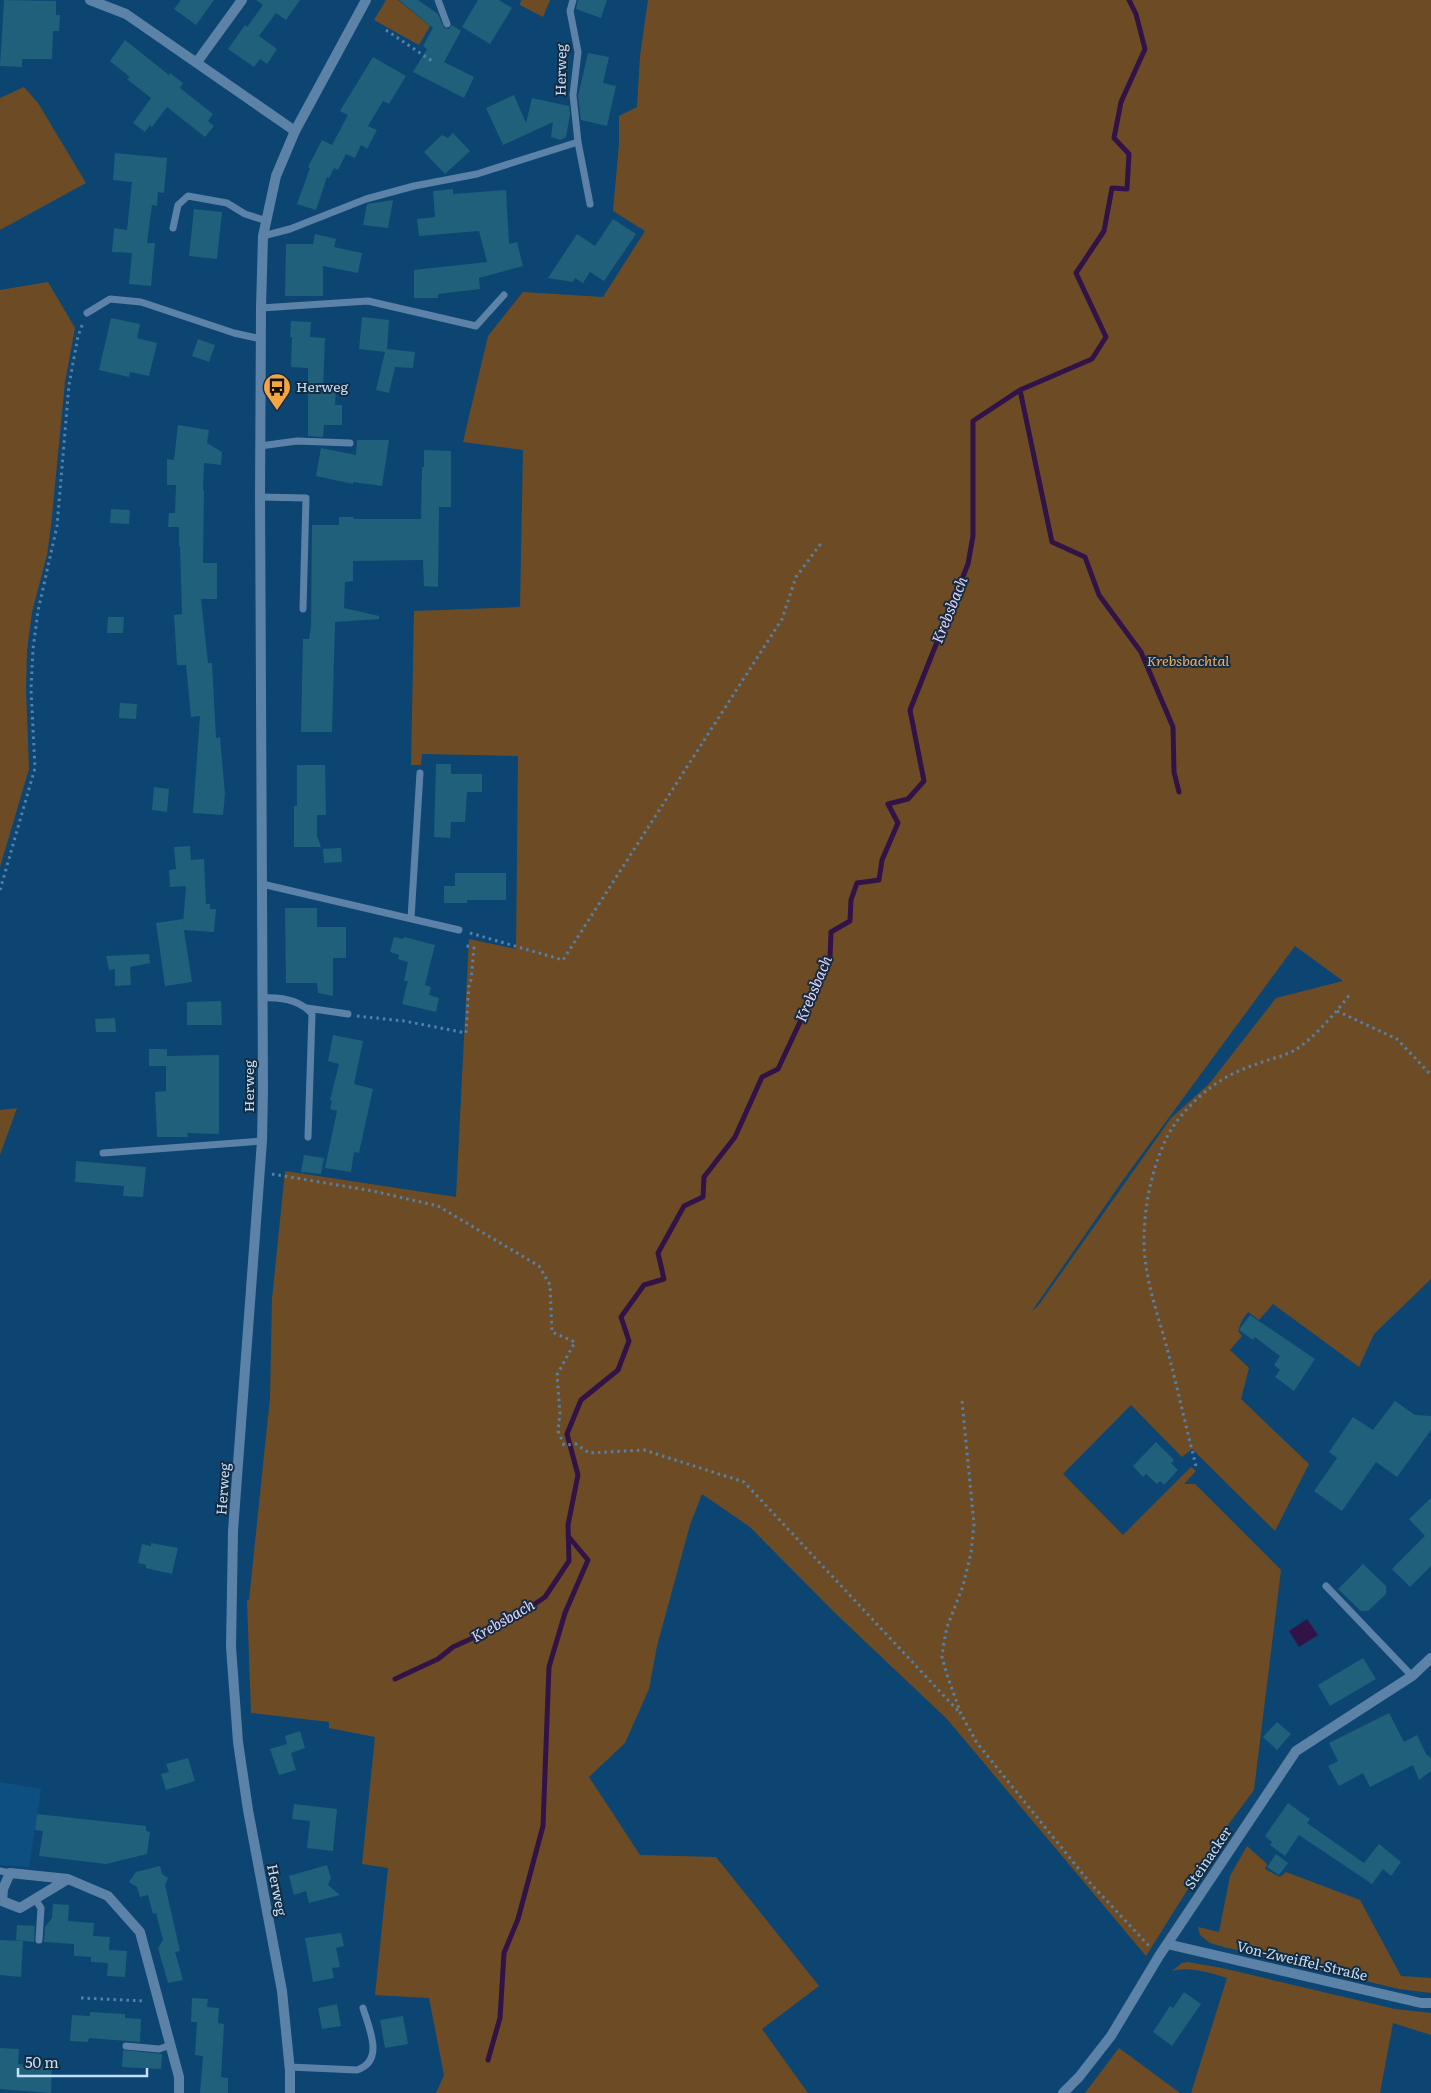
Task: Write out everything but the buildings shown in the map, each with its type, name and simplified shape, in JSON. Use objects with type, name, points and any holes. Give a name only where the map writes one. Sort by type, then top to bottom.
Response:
[{"type":"street","points":[[90,0],[126,14],[295,131]]},
{"type":"street","points":[[197,62],[242,0]]},
{"type":"street","name":"Herweg","points":[[290,2093],[282,1991],[248,1810],[238,1742],[231,1647],[234,1531],[262,1141],[260,446],[263,236],[276,176],[295,131],[366,0]]},
{"type":"street","name":"Steinacker","points":[[1063,2093],[1079,2077],[1111,2036],[1159,1956],[1296,1751],[1412,1676],[1431,1658]]},
{"type":"street","points":[[68,1879],[20,1908],[1,1902],[5,1872],[68,1879],[108,1896],[140,1932],[179,2077],[179,2093]]},
{"type":"street","name":"Von-Zweiffel-Straße","points":[[1167,1944],[1421,2003],[1431,2003]]},
{"type":"lane","points":[[438,0],[447,24]]},
{"type":"lane","name":"Herweg","points":[[573,0],[570,11],[578,52],[573,95],[578,142],[590,204]]},
{"type":"lane","points":[[263,236],[290,230],[366,198],[414,186],[478,174],[578,142]]},
{"type":"lane","points":[[174,228],[178,205],[188,196],[227,203],[245,214],[267,221]]},
{"type":"lane","points":[[261,308],[368,301],[476,326],[504,295]]},
{"type":"lane","points":[[87,313],[110,299],[141,302],[234,333],[261,339]]},
{"type":"lane","points":[[260,446],[298,441],[350,443]]},
{"type":"lane","points":[[260,497],[306,498],[303,608]]},
{"type":"lane","points":[[411,918],[420,773]]},
{"type":"lane","points":[[262,884],[459,930]]},
{"type":"lane","points":[[262,998],[293,1001],[307,1008],[348,1014]]},
{"type":"lane","points":[[307,1008],[312,1014],[308,1137]]},
{"type":"lane","points":[[103,1153],[262,1141]]},
{"type":"lane","points":[[1326,1586],[1412,1676]]},
{"type":"lane","points":[[35,1899],[41,1908],[39,1940]]},
{"type":"lane","points":[[289,2067],[356,2070],[362,2068],[372,2057],[374,2047],[364,2008]]},
{"type":"lane","points":[[126,2046],[159,2049],[171,2045]]},
{"type":"path","points":[[386,30],[432,61]]},
{"type":"path","points":[[0,890],[35,768],[31,689],[33,649],[38,611],[57,526],[69,385],[78,336],[87,313]]},
{"type":"path","points":[[459,930],[563,960],[782,618],[796,577],[822,542]]},
{"type":"path","points":[[348,1014],[404,1021],[466,1033],[469,983],[471,980],[474,948],[464,945]]},
{"type":"path","points":[[1196,1466],[1146,1270],[1145,1214],[1148,1196],[1158,1163],[1166,1139],[1174,1127],[1190,1106],[1210,1088],[1242,1070],[1295,1050],[1305,1043],[1337,1011],[1351,992]]},
{"type":"path","points":[[1337,1011],[1397,1039],[1431,1075]]},
{"type":"path","points":[[260,1172],[373,1191],[438,1206],[539,1266],[550,1285],[552,1332],[575,1342],[557,1375],[560,1413],[558,1431],[564,1445],[576,1444],[589,1453],[644,1450],[744,1482],[961,1714]]},
{"type":"path","points":[[962,1402],[974,1524],[971,1553],[958,1601],[947,1627],[942,1657],[947,1676],[961,1714],[977,1743],[1091,1884],[1159,1956]]},
{"type":"path","points":[[81,1998],[142,2003],[158,1997]]},
{"type":"shaded area","points":[[1307,1619],[1318,1635],[1299,1647],[1289,1631]]},
{"type":"shaded area","points":[[0,1782],[41,1789],[29,1867],[0,1865]]},
{"type":"green space","points":[[386,0],[398,0],[430,26],[419,45],[374,20]]},
{"type":"green space","points":[[521,0],[550,0],[543,17],[520,5]]},
{"type":"green space","name":"Krebsbachtal","points":[[648,0],[1431,0],[1431,1279],[1374,1334],[1359,1367],[1273,1304],[1259,1320],[1248,1312],[1242,1320],[1238,1331],[1242,1336],[1230,1350],[1249,1368],[1241,1399],[1309,1464],[1275,1531],[1192,1449],[1182,1457],[1131,1405],[1063,1474],[1123,1535],[1191,1467],[1196,1471],[1184,1484],[1195,1484],[1281,1570],[1254,1790],[1228,1825],[1146,1956],[947,1719],[834,1612],[750,1527],[702,1494],[690,1525],[657,1646],[649,1689],[625,1743],[589,1777],[640,1855],[716,1857],[819,1986],[762,2029],[808,2093],[436,2093],[444,2075],[429,1998],[375,1995],[388,1868],[362,1864],[375,1737],[329,1728],[329,1722],[251,1713],[247,1600],[249,1600],[270,1398],[272,1299],[285,1171],[456,1197],[469,939],[516,949],[518,756],[422,754],[421,765],[411,765],[414,611],[520,607],[523,450],[463,442],[488,336],[523,292],[603,297],[645,231],[613,211],[619,144],[619,116],[637,107],[640,56]],"holes":[[[1295,946],[1343,981],[1276,998],[1209,1084],[1171,1118],[1038,1306],[1032,1311],[1123,1180]]]},
{"type":"green space","points":[[24,87],[38,103],[86,183],[0,230],[0,98]]},
{"type":"green space","points":[[48,282],[75,328],[65,382],[47,555],[32,612],[27,650],[26,690],[29,769],[0,867],[0,290]]},
{"type":"green space","points":[[17,1108],[0,1155],[0,1110]]},
{"type":"green space","points":[[1247,1846],[1267,1864],[1265,1869],[1280,1877],[1286,1872],[1360,1900],[1401,1976],[1431,1978],[1431,1993],[1399,1989],[1210,1943],[1200,1935],[1198,1927],[1219,1932],[1230,1876]]},
{"type":"green space","points":[[1188,1962],[1222,1968],[1395,2009],[1431,2013],[1431,2035],[1393,2023],[1380,2093],[1191,2093],[1227,1978],[1207,1972],[1185,1969],[1172,1971],[1182,1963]]},
{"type":"green space","points":[[1119,2048],[1180,2093],[1085,2093]]},
{"type":"waterway","name":"Krebsbach","points":[[395,1679],[438,1659],[453,1647],[510,1621],[545,1597],[569,1561],[568,1525],[578,1475],[567,1434],[581,1400],[618,1370],[629,1341],[621,1317],[644,1285],[664,1279],[658,1253],[684,1206],[703,1197],[704,1177],[735,1137],[762,1077],[778,1069],[830,958],[831,932],[850,921],[851,900],[857,883],[879,880],[882,860],[898,823],[888,804],[908,799],[924,781],[910,710],[968,564],[973,536],[973,421],[1020,390],[1092,359],[1106,337],[1076,273],[1104,231],[1112,188],[1127,189],[1129,154],[1114,138],[1121,102],[1145,49],[1136,14],[1129,0]]},
{"type":"waterway","points":[[1020,390],[1052,542],[1085,557],[1099,595],[1141,652],[1173,727],[1174,772],[1179,792]]},
{"type":"waterway","points":[[488,2060],[500,2018],[504,1953],[518,1919],[543,1826],[549,1667],[565,1613],[588,1560],[568,1536]]},
{"type":"place","name":"Herweg","points":[[277,411]]}]
